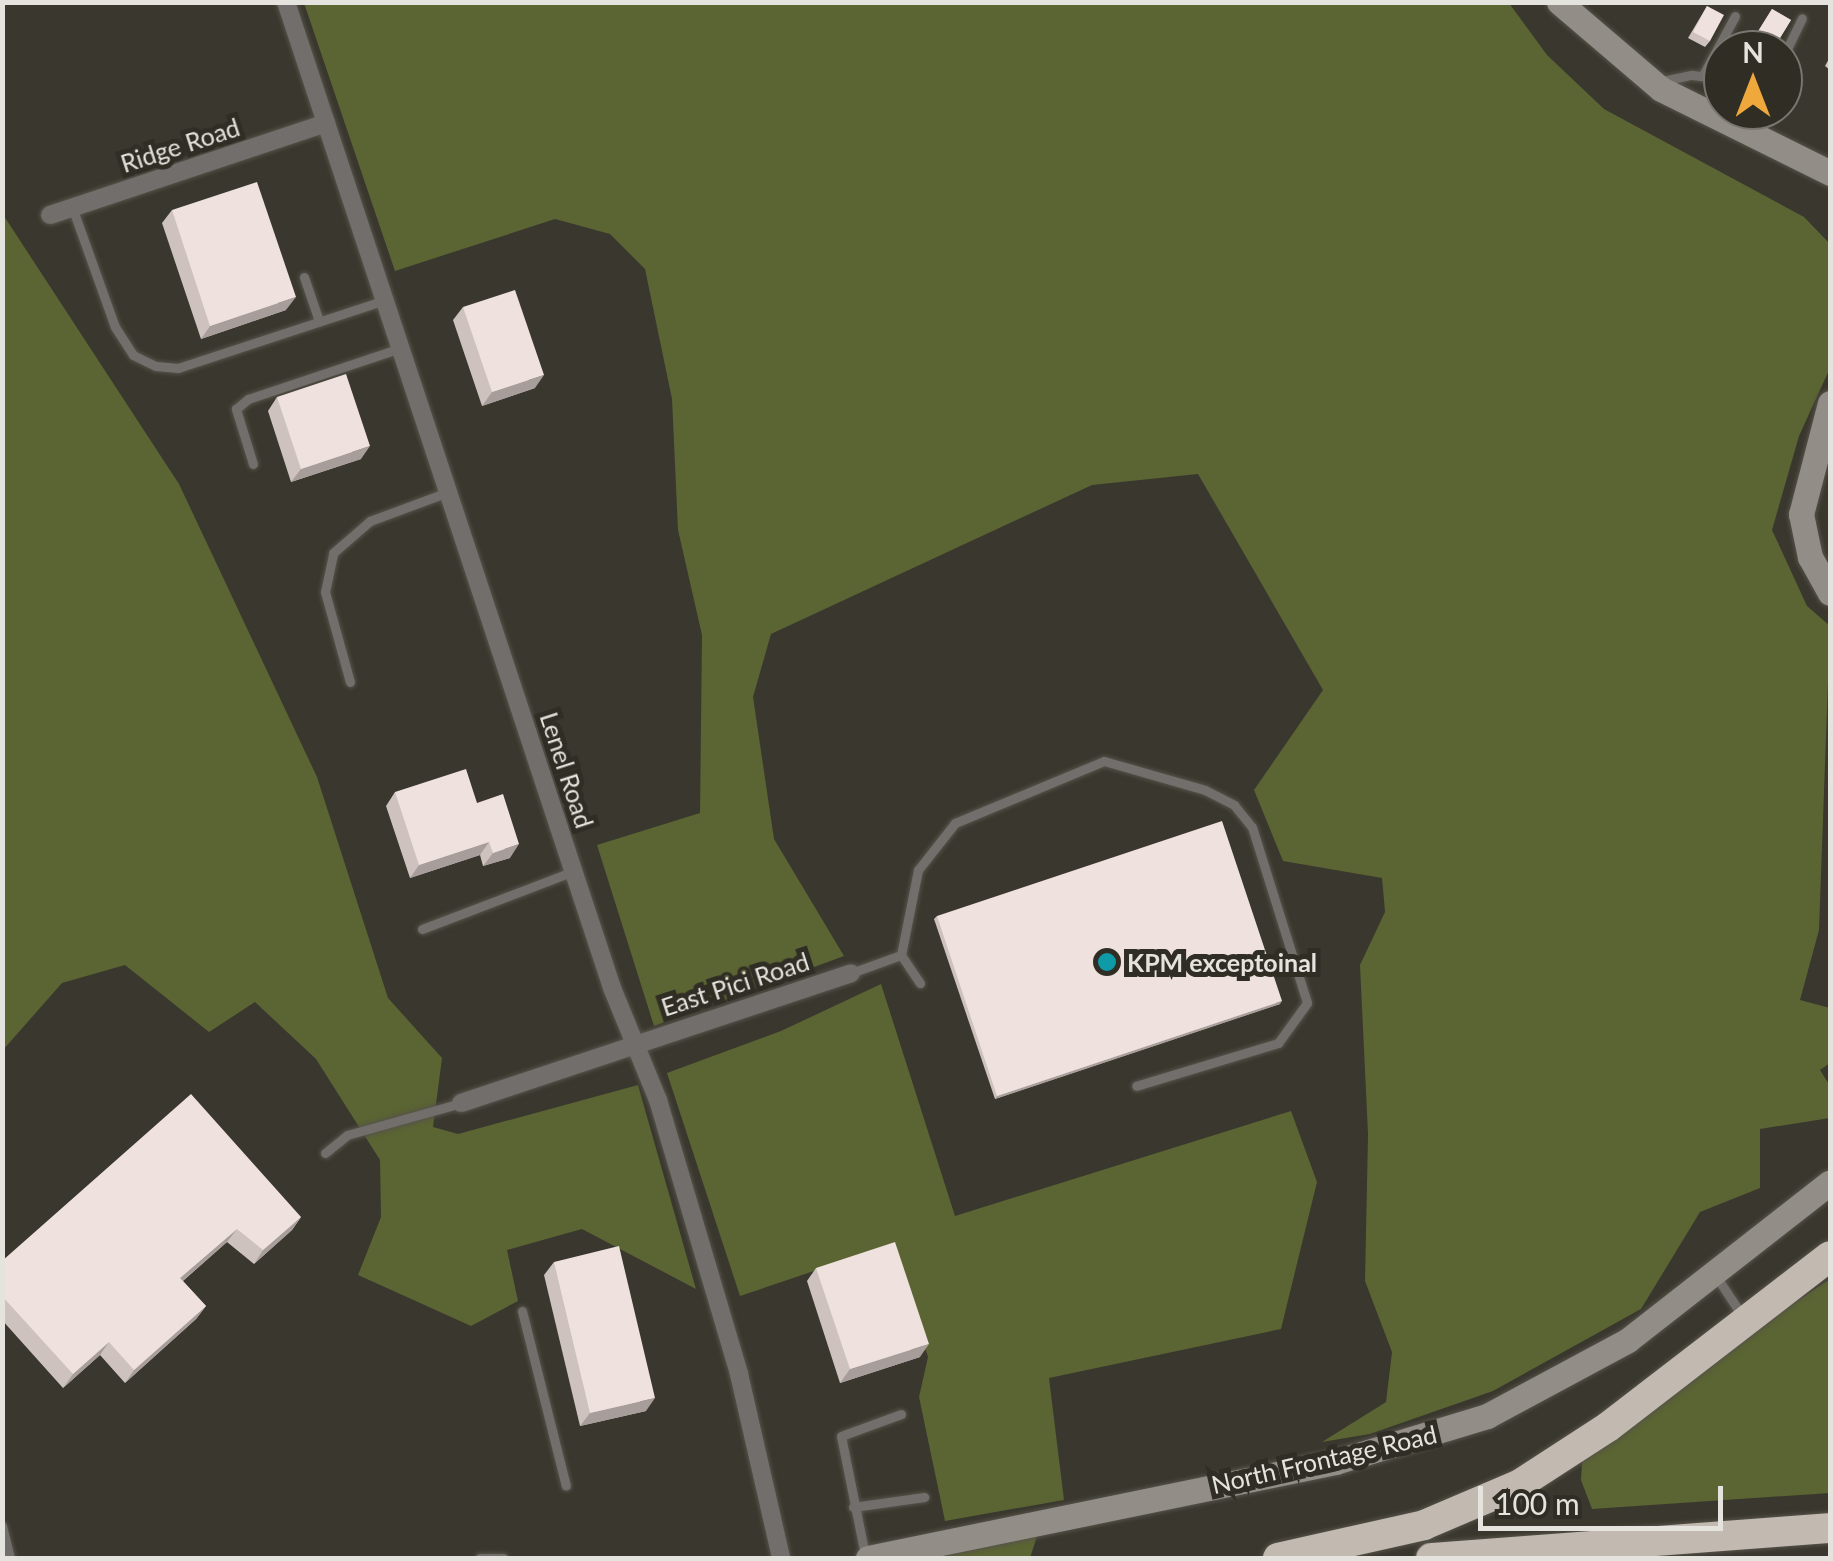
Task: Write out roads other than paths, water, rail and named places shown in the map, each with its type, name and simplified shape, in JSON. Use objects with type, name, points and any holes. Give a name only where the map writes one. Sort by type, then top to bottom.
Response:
[{"type":"highway","points":[[1278,1558],[1424,1526],[1520,1484],[1608,1426],[1830,1256]]},
{"type":"highway","points":[[1432,1558],[1830,1528]]},
{"type":"main road","points":[[1559,2],[1654,85],[1828,177]]},
{"type":"main road","points":[[1830,402],[1824,443],[1806,481],[1802,526],[1814,568],[1830,593]]},
{"type":"main road","name":"North Frontage Road","points":[[867,1558],[1335,1462],[1445,1432],[1593,1363],[1830,1182]]},
{"type":"street","name":"Lenel Road","points":[[286,2],[574,871],[710,1265],[781,1558]]},
{"type":"street","name":"Ridge Road","points":[[50,215],[326,123]]},
{"type":"street","name":"East Pici Road","points":[[462,1102],[851,973]]},
{"type":"lane","points":[[1727,30],[1735,16]]},
{"type":"lane","points":[[1796,30],[1802,18]]},
{"type":"lane","points":[[1654,85],[1672,76],[1703,75]]},
{"type":"lane","points":[[72,207],[115,326],[133,355],[146,362],[178,368],[385,300]]},
{"type":"lane","points":[[304,277],[319,322]]},
{"type":"lane","points":[[252,464],[236,409],[248,398],[400,348]]},
{"type":"lane","points":[[350,682],[325,592],[334,553],[370,522],[448,492]]},
{"type":"lane","points":[[920,983],[901,955],[918,870],[954,824],[1104,761],[1225,798],[1252,827],[1304,979],[1305,1012],[1278,1043],[1136,1086]]},
{"type":"lane","points":[[422,929],[574,871]]},
{"type":"lane","points":[[851,973],[901,955]]},
{"type":"lane","points":[[324,1153],[347,1135],[462,1102]]},
{"type":"lane","points":[[1714,1274],[1744,1319]]},
{"type":"lane","points":[[522,1311],[566,1486]]},
{"type":"lane","points":[[867,1558],[852,1507],[840,1436],[901,1414]]},
{"type":"lane","points":[[852,1507],[924,1497]]},
{"type":"lane","points":[[2,1526],[10,1558]]},
{"type":"lane","points":[[480,1558],[503,1558]]},
{"type":"place","name":"KPM exceptoinal","points":[[1107,962]]}]
